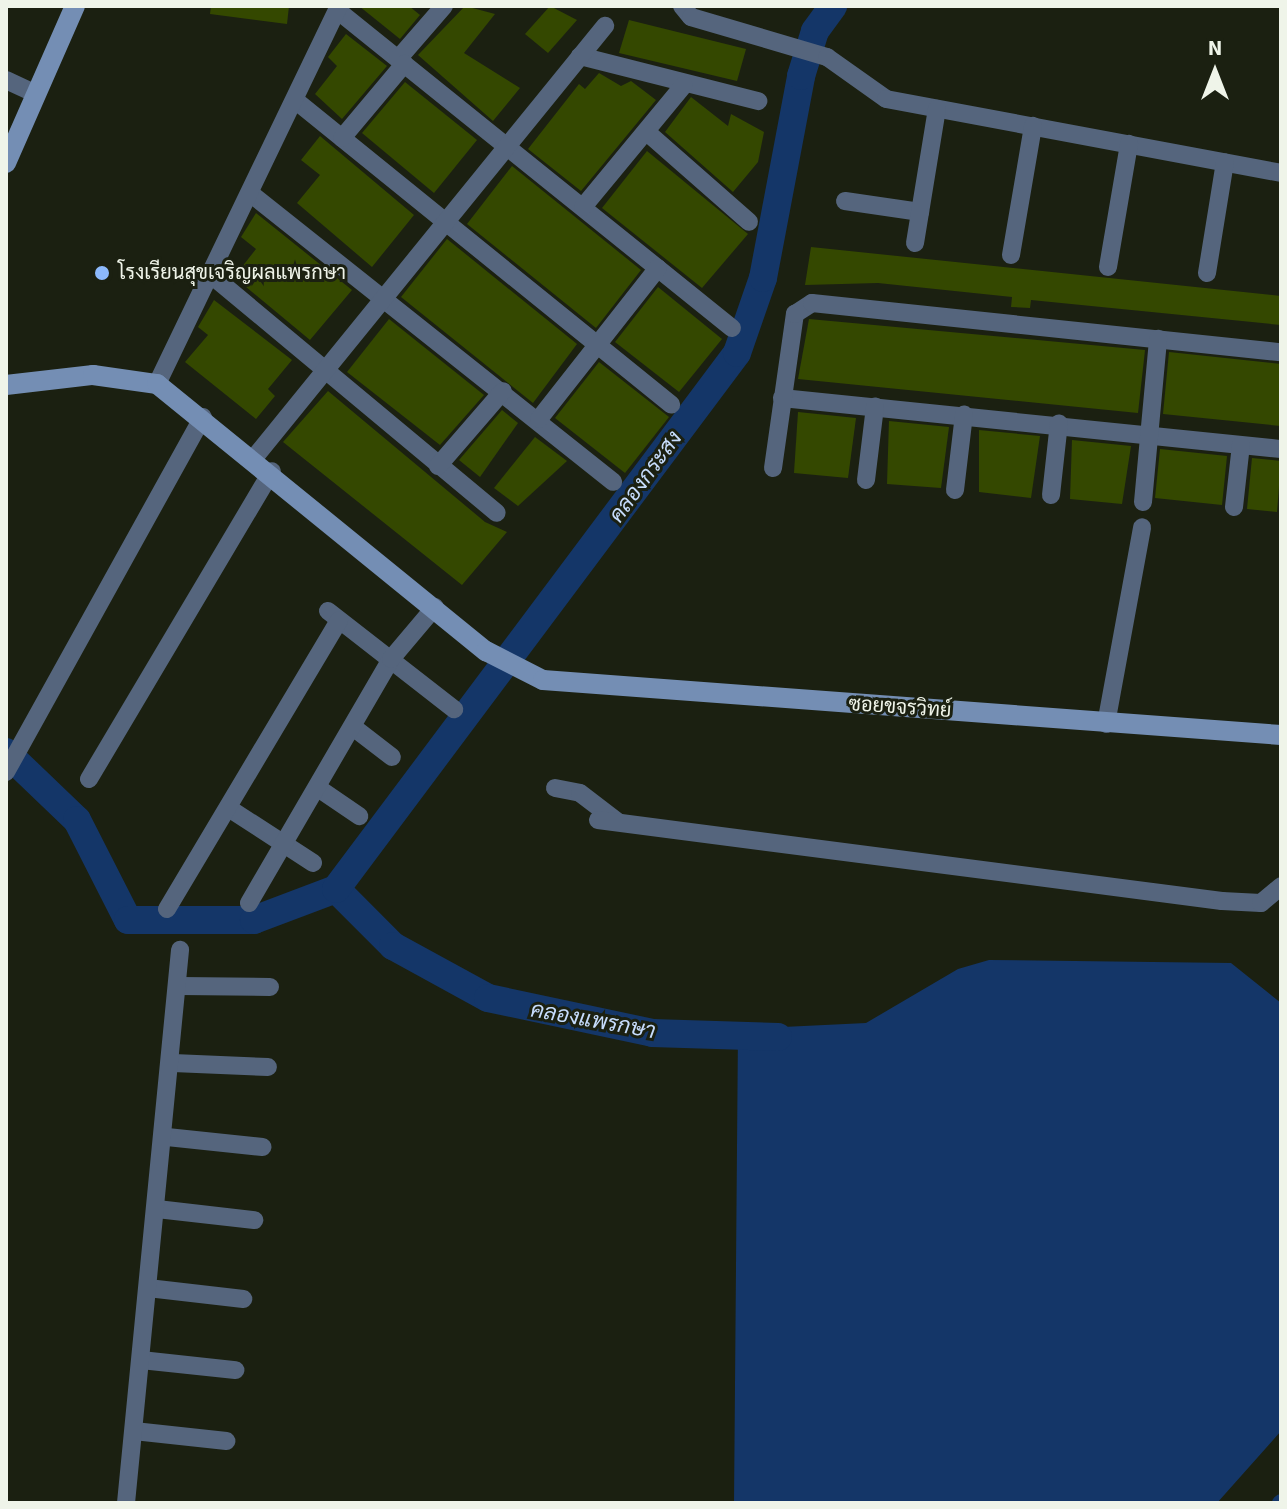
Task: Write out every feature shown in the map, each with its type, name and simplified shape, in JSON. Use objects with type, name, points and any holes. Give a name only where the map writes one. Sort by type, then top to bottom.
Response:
[{"type":"street","points":[[6,163],[75,6]]},
{"type":"street","points":[[342,138],[444,6]]},
{"type":"street","points":[[682,6],[691,17],[795,44],[827,57],[886,99],[1281,173]]},
{"type":"street","points":[[157,384],[338,8],[732,328]]},
{"type":"street","points":[[254,458],[510,148],[605,26]]},
{"type":"street","points":[[580,56],[684,85],[758,101]]},
{"type":"street","points":[[6,80],[36,94]]},
{"type":"street","points":[[583,207],[649,134],[684,85]]},
{"type":"street","points":[[295,100],[671,405]]},
{"type":"street","points":[[915,243],[937,109]]},
{"type":"street","points":[[1011,255],[1033,126]]},
{"type":"street","points":[[649,134],[749,222]]},
{"type":"street","points":[[1108,267],[1129,144]]},
{"type":"street","points":[[1207,273],[1225,162]]},
{"type":"street","points":[[250,193],[387,297],[613,482]]},
{"type":"street","points":[[845,201],[920,212]]},
{"type":"street","points":[[539,419],[658,268]]},
{"type":"street","points":[[210,274],[323,374],[497,513]]},
{"type":"street","points":[[773,468],[795,314],[812,303],[1281,352]]},
{"type":"street","points":[[1143,502],[1158,339]]},
{"type":"street","points":[[6,385],[93,375],[157,384],[272,471],[435,607],[391,659],[287,845],[249,903]]},
{"type":"street","points":[[438,466],[503,391]]},
{"type":"street","points":[[782,398],[1059,423],[1281,449]]},
{"type":"street","points":[[866,480],[875,407]]},
{"type":"street","points":[[955,490],[964,415]]},
{"type":"street","points":[[6,772],[23,747],[203,417]]},
{"type":"street","points":[[1051,495],[1059,423]]},
{"type":"street","points":[[1234,507],[1241,445]]},
{"type":"street","points":[[89,779],[272,471]]},
{"type":"street","points":[[1106,724],[1142,527]]},
{"type":"street","name":"ซอยขจรวิทย์","points":[[435,607],[486,651],[521,674],[1106,724],[1281,735]]},
{"type":"street","points":[[167,909],[230,809],[334,615],[454,709]]},
{"type":"street","points":[[353,727],[392,757]]},
{"type":"street","points":[[318,788],[359,816]]},
{"type":"street","points":[[555,788],[580,793],[618,822]]},
{"type":"street","points":[[230,809],[313,863]]},
{"type":"street","points":[[598,820],[1222,901],[1261,903],[1281,886]]},
{"type":"street","points":[[126,1503],[167,1137],[180,986],[180,950]]},
{"type":"street","points":[[180,986],[270,987]]},
{"type":"street","points":[[173,1063],[268,1067]]},
{"type":"street","points":[[167,1137],[262,1147]]},
{"type":"street","points":[[157,1209],[254,1220]]},
{"type":"street","points":[[148,1288],[243,1299]]},
{"type":"street","points":[[141,1360],[235,1370]]},
{"type":"street","points":[[134,1431],[226,1441]]},
{"type":"water","points":[[989,960],[1231,963],[1281,1003],[1281,1431],[1217,1503],[734,1503],[738,1029],[866,1023],[958,969]]},
{"type":"building","points":[[211,6],[289,6],[287,24],[210,14]]},
{"type":"building","points":[[359,6],[409,6],[420,15],[400,39]]},
{"type":"building","points":[[465,6],[495,14],[464,53],[520,88],[493,121],[418,55]]},
{"type":"building","points":[[550,6],[577,20],[548,53],[525,34]]},
{"type":"building","points":[[629,20],[746,49],[737,81],[619,53]]},
{"type":"building","points":[[346,34],[387,66],[342,119],[315,94],[337,66],[328,57]]},
{"type":"building","points":[[599,73],[621,86],[631,81],[656,100],[581,191],[528,149],[579,84],[585,89]]},
{"type":"building","points":[[405,82],[477,140],[434,193],[362,133]]},
{"type":"building","points":[[691,97],[728,126],[731,114],[764,132],[758,162],[733,192],[665,132]]},
{"type":"building","points":[[320,136],[414,215],[372,267],[297,203],[320,175],[301,160]]},
{"type":"building","points":[[647,151],[748,234],[702,288],[602,208]]},
{"type":"building","points":[[512,166],[641,270],[596,328],[467,224]]},
{"type":"building","points":[[256,213],[352,290],[310,340],[234,277],[256,249],[241,237]]},
{"type":"building","points":[[447,239],[577,344],[533,403],[401,297]]},
{"type":"building","points":[[811,247],[1281,296],[1281,325],[1031,300],[1030,308],[1011,307],[1012,297],[878,283],[805,285]]},
{"type":"building","points":[[658,287],[722,339],[679,392],[615,342]]},
{"type":"building","points":[[214,300],[292,360],[268,389],[275,396],[256,419],[185,362],[208,335],[198,327]]},
{"type":"building","points":[[389,319],[484,395],[440,445],[347,372]]},
{"type":"building","points":[[809,319],[1145,350],[1138,413],[798,379]]},
{"type":"building","points":[[1169,352],[1281,364],[1281,426],[1163,414]]},
{"type":"building","points":[[599,362],[669,417],[625,473],[555,418]]},
{"type":"building","points":[[328,391],[485,522],[507,532],[462,585],[283,442]]},
{"type":"building","points":[[502,410],[518,423],[480,477],[459,460]]},
{"type":"building","points":[[798,412],[856,418],[848,478],[794,473]]},
{"type":"building","points":[[889,421],[949,427],[941,488],[887,484]]},
{"type":"building","points":[[979,430],[1040,436],[1031,498],[979,492]]},
{"type":"building","points":[[535,437],[567,461],[518,506],[494,488]]},
{"type":"building","points":[[1072,440],[1131,446],[1122,504],[1070,499]]},
{"type":"building","points":[[1160,449],[1227,456],[1222,505],[1155,498]]},
{"type":"building","points":[[1252,458],[1281,461],[1277,512],[1247,509]]},
{"type":"waterway","name":"คลองกระสง","points":[[336,889],[737,353],[763,278],[801,76],[815,31],[833,6]]},
{"type":"waterway","name":"คลองแพรกษา","points":[[6,752],[77,820],[128,920],[254,920],[336,889],[393,946],[488,998],[652,1033],[778,1037]]},
{"type":"place","name":"โรงเรียนสุขเจริญผลแพรกษา","points":[[102,273]]}]
